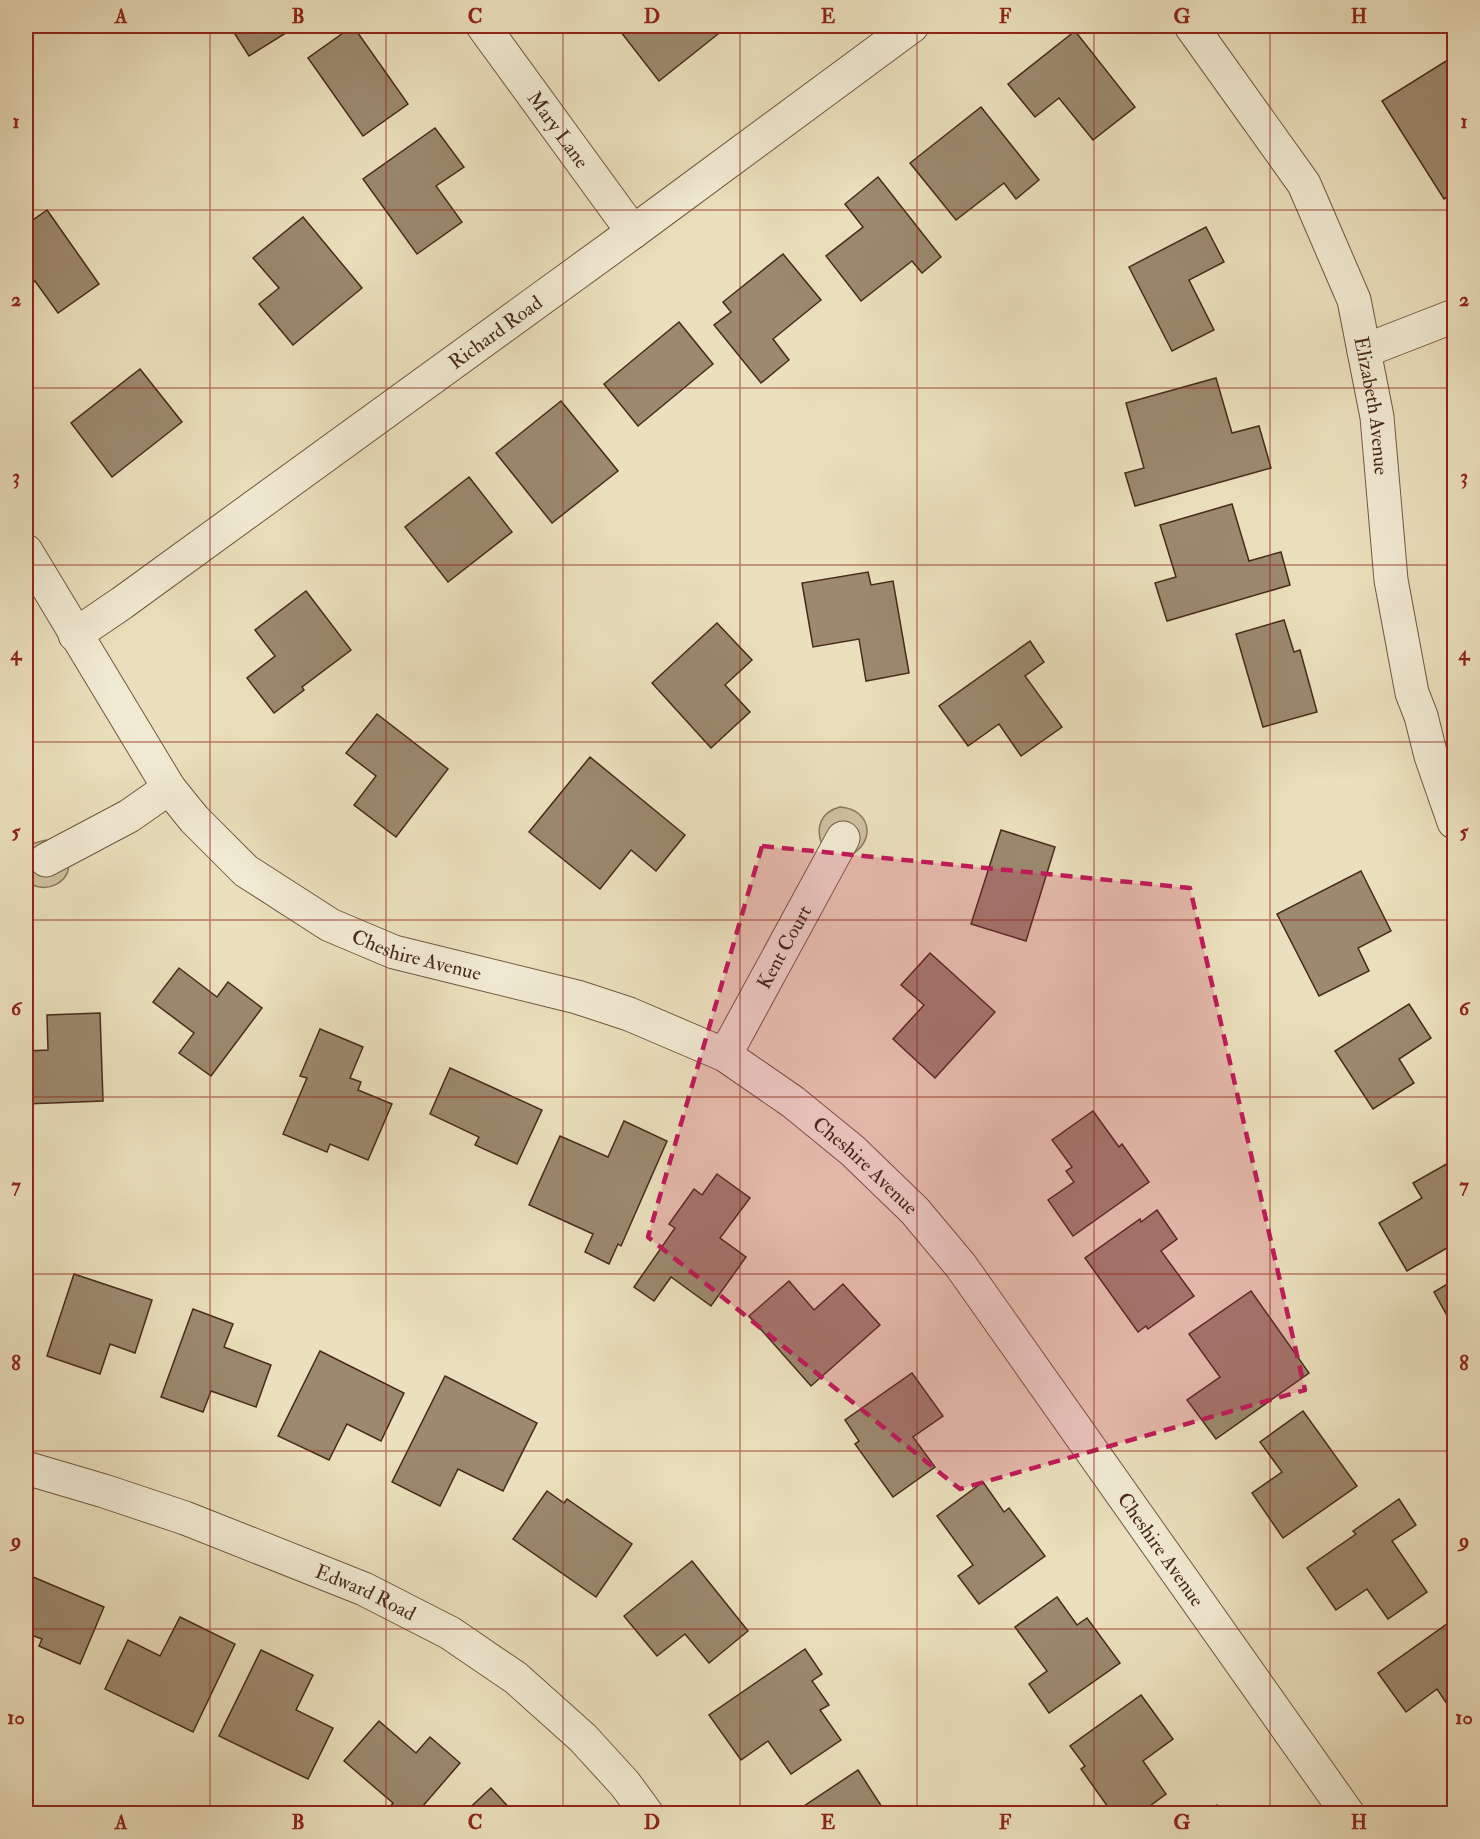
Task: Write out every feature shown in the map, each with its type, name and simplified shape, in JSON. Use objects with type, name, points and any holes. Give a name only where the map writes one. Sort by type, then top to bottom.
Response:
[{"type":"street","name":"Mary Lane","points":[[483,26],[633,232]]},
{"type":"street","name":"Richard Road","points":[[75,635],[633,232],[912,26]]},
{"type":"street","name":"Elizabeth Avenue","points":[[1191,26],[1304,184],[1354,300],[1377,417],[1391,580],[1412,693],[1421,716],[1431,756],[1455,822]]},
{"type":"street","points":[[1364,351],[1455,316]]},
{"type":"street","name":"Cheshire Avenue","points":[[26,551],[169,788],[194,819],[246,871],[330,925],[394,952],[577,997],[629,1014],[725,1055],[793,1102],[853,1151],[915,1211],[961,1266],[1348,1814]]},
{"type":"street","points":[[46,860],[129,816],[169,788]]},
{"type":"street","name":"Kent Court","points":[[725,1055],[843,838]]},
{"type":"street","name":"Edward Road","points":[[26,1468],[185,1518],[364,1589],[450,1633],[516,1678],[583,1737],[626,1784],[646,1814]]},
{"type":"highlighted area","points":[[762,846],[1190,888],[1305,1390],[960,1489],[648,1237]]},
{"type":"shaded area","points":[[840,807],[858,813],[864,819],[866,826],[867,834],[864,841],[851,855],[822,845],[820,838],[820,826],[824,816]]},
{"type":"shaded area","points":[[46,840],[58,847],[67,859],[69,867],[63,880],[49,887],[41,887],[26,880],[26,849],[31,844]]},
{"type":"building","points":[[241,26],[297,26],[249,56],[233,31]]},
{"type":"building","points":[[353,26],[408,104],[363,136],[308,58]]},
{"type":"building","points":[[728,26],[659,81],[617,27]]},
{"type":"building","points":[[1075,31],[1135,107],[1093,140],[1059,98],[1035,117],[1008,84]]},
{"type":"building","points":[[1454,56],[1454,193],[1444,199],[1382,101]]},
{"type":"building","points":[[981,107],[1039,180],[1016,199],[1004,183],[956,220],[910,163]]},
{"type":"building","points":[[435,128],[464,167],[436,186],[462,222],[417,254],[363,179]]},
{"type":"building","points":[[878,177],[941,257],[922,273],[912,261],[861,301],[826,256],[863,227],[845,204]]},
{"type":"building","points":[[47,210],[99,284],[58,313],[35,281],[26,288],[26,225]]},
{"type":"building","points":[[303,217],[362,288],[293,345],[259,304],[279,288],[253,258]]},
{"type":"building","points":[[1206,227],[1224,262],[1189,280],[1214,330],[1172,351],[1129,267]]},
{"type":"building","points":[[783,254],[821,300],[773,339],[789,360],[761,383],[714,325],[731,312],[723,302]]},
{"type":"building","points":[[679,322],[713,364],[638,426],[604,384]]},
{"type":"building","points":[[140,369],[182,422],[112,477],[71,423]]},
{"type":"building","points":[[1216,378],[1232,433],[1259,426],[1271,468],[1135,506],[1125,473],[1144,468],[1126,403]]},
{"type":"building","points":[[561,401],[618,471],[552,523],[496,453]]},
{"type":"building","points":[[469,477],[512,532],[448,582],[405,527]]},
{"type":"building","points":[[1232,504],[1249,561],[1281,552],[1290,585],[1167,621],[1155,583],[1176,577],[1160,525]]},
{"type":"building","points":[[868,572],[871,585],[893,581],[909,673],[866,681],[859,639],[813,647],[802,583]]},
{"type":"building","points":[[306,591],[351,650],[302,687],[304,690],[274,713],[247,678],[275,656],[255,630]]},
{"type":"building","points":[[1284,620],[1294,652],[1300,650],[1317,712],[1263,727],[1236,634]]},
{"type":"building","points":[[717,623],[752,660],[725,685],[750,712],[711,748],[652,683]]},
{"type":"building","points":[[1030,641],[1044,662],[1025,676],[1062,727],[1021,756],[999,724],[968,746],[939,706]]},
{"type":"building","points":[[377,714],[448,769],[396,837],[354,805],[376,776],[346,753]]},
{"type":"building","points":[[590,757],[685,835],[656,871],[631,850],[600,889],[529,832]]},
{"type":"building","points":[[1001,830],[1055,847],[1026,941],[971,924]]},
{"type":"building","points":[[1361,871],[1391,931],[1358,948],[1369,971],[1319,996],[1277,914]]},
{"type":"building","points":[[930,953],[995,1012],[935,1078],[893,1039],[924,1005],[901,985]]},
{"type":"building","points":[[179,968],[217,997],[228,982],[262,1008],[211,1076],[179,1053],[194,1033],[153,1002]]},
{"type":"building","points":[[1409,1004],[1431,1038],[1399,1059],[1414,1083],[1373,1109],[1335,1051]]},
{"type":"building","points":[[100,1013],[103,1101],[26,1104],[26,1051],[48,1050],[47,1015]]},
{"type":"building","points":[[320,1029],[363,1047],[350,1078],[361,1082],[358,1090],[392,1104],[368,1160],[330,1144],[327,1152],[283,1134],[307,1078],[300,1076]]},
{"type":"building","points":[[450,1068],[542,1110],[517,1164],[475,1145],[479,1137],[430,1114]]},
{"type":"building","points":[[1093,1111],[1119,1147],[1122,1144],[1149,1182],[1073,1236],[1048,1200],[1074,1182],[1066,1171],[1072,1167],[1052,1140]]},
{"type":"building","points":[[624,1121],[667,1141],[621,1246],[618,1244],[609,1264],[585,1252],[593,1234],[529,1205],[560,1136],[608,1157]]},
{"type":"building","points":[[1450,1162],[1454,1169],[1454,1244],[1407,1271],[1379,1223],[1422,1198],[1413,1183]]},
{"type":"building","points":[[717,1174],[750,1198],[720,1238],[746,1257],[711,1306],[671,1277],[654,1301],[634,1287],[675,1228],[669,1224],[694,1189],[702,1195]]},
{"type":"building","points":[[1157,1210],[1177,1239],[1161,1251],[1194,1296],[1148,1329],[1146,1326],[1138,1332],[1085,1258],[1140,1219],[1141,1222]]},
{"type":"building","points":[[74,1274],[152,1300],[135,1353],[110,1344],[100,1374],[47,1356]]},
{"type":"building","points":[[1454,1280],[1454,1328],[1434,1292]]},
{"type":"building","points":[[789,1281],[814,1310],[843,1284],[880,1325],[811,1386],[749,1316]]},
{"type":"building","points":[[1251,1291],[1309,1373],[1216,1439],[1187,1400],[1220,1377],[1189,1334]]},
{"type":"building","points":[[193,1309],[233,1324],[224,1347],[271,1365],[256,1407],[211,1391],[203,1412],[161,1397]]},
{"type":"building","points":[[320,1351],[404,1393],[381,1441],[347,1424],[329,1460],[278,1436]]},
{"type":"building","points":[[912,1373],[943,1416],[913,1437],[935,1467],[893,1497],[855,1444],[859,1441],[845,1420]]},
{"type":"building","points":[[445,1376],[537,1423],[503,1491],[458,1469],[440,1506],[392,1482]]},
{"type":"building","points":[[1303,1411],[1357,1486],[1283,1538],[1252,1493],[1282,1472],[1260,1442]]},
{"type":"building","points":[[983,1482],[1004,1512],[1009,1508],[1045,1556],[979,1604],[958,1576],[973,1565],[937,1516]]},
{"type":"building","points":[[547,1491],[564,1503],[567,1499],[632,1544],[596,1597],[513,1539]]},
{"type":"building","points":[[1399,1499],[1416,1525],[1392,1541],[1427,1592],[1388,1619],[1367,1589],[1336,1610],[1307,1568],[1356,1534],[1353,1531]]},
{"type":"building","points":[[692,1561],[748,1631],[709,1663],[685,1634],[657,1656],[624,1616]]},
{"type":"building","points":[[26,1574],[104,1607],[80,1664],[39,1646],[42,1639],[26,1633]]},
{"type":"building","points":[[1057,1597],[1077,1625],[1087,1618],[1120,1663],[1049,1713],[1029,1684],[1047,1671],[1015,1627]]},
{"type":"building","points":[[180,1617],[235,1644],[193,1732],[105,1689],[128,1640],[160,1656]]},
{"type":"building","points":[[1454,1619],[1454,1714],[1437,1689],[1406,1712],[1378,1673]]},
{"type":"building","points":[[805,1649],[822,1674],[812,1681],[829,1705],[820,1710],[841,1740],[791,1774],[768,1741],[741,1760],[709,1715]]},
{"type":"building","points":[[261,1650],[313,1675],[296,1710],[333,1728],[308,1779],[219,1736]]},
{"type":"building","points":[[1141,1695],[1173,1739],[1143,1761],[1166,1794],[1139,1814],[1113,1814],[1081,1769],[1085,1766],[1070,1746]]},
{"type":"building","points":[[379,1721],[416,1753],[430,1737],[460,1763],[416,1814],[384,1814],[393,1803],[344,1761]]},
{"type":"building","points":[[858,1770],[882,1807],[873,1814],[792,1814]]},
{"type":"building","points":[[491,1788],[515,1814],[463,1814]]},
{"type":"building","points":[[1217,1805],[1223,1814],[1205,1814]]}]
